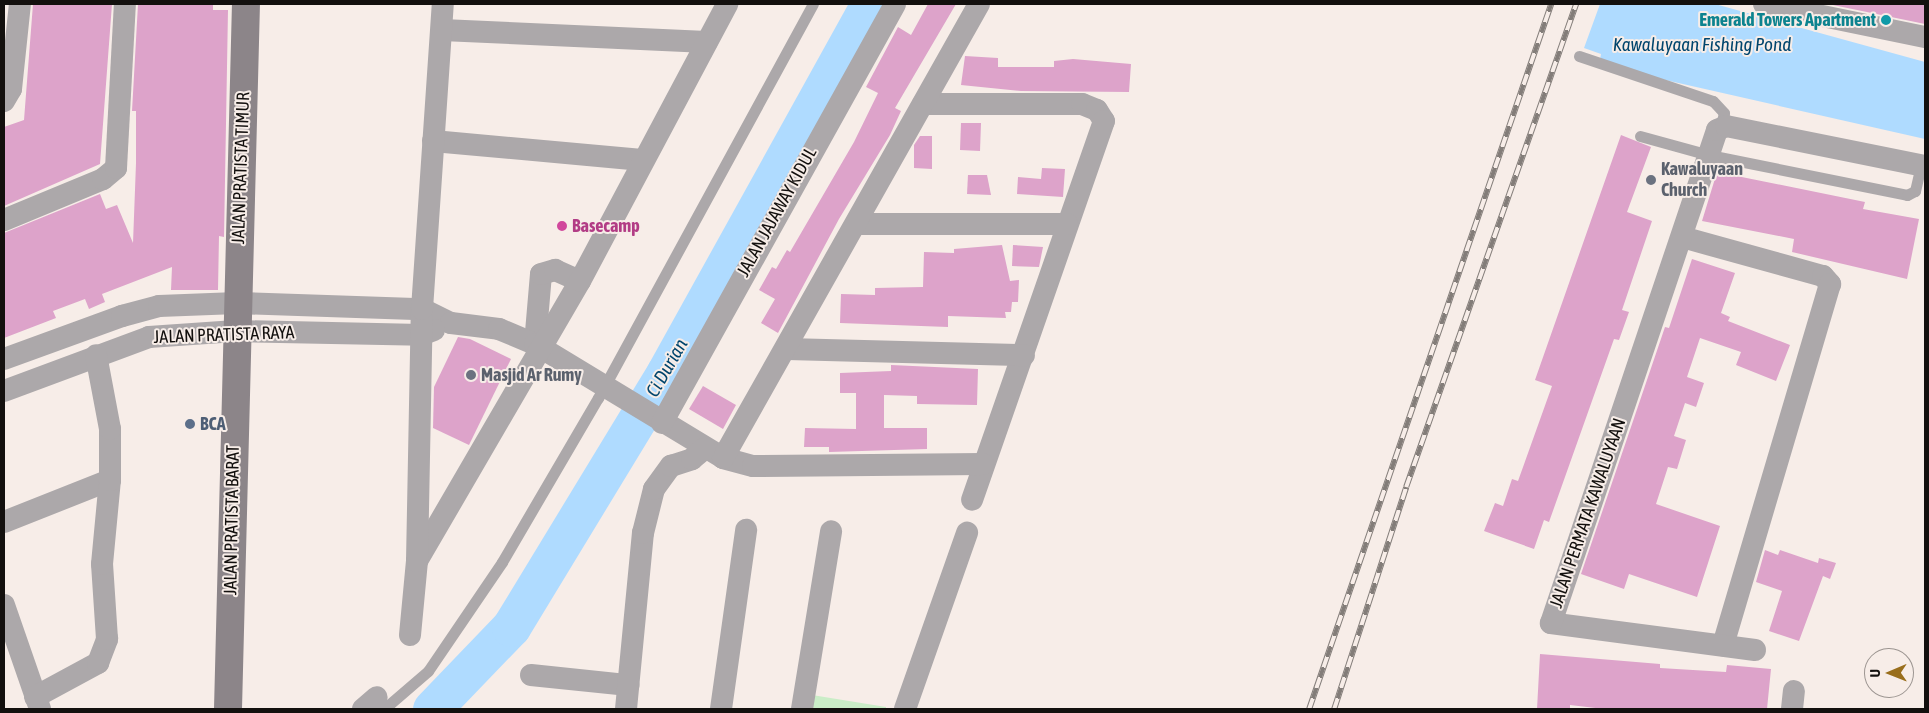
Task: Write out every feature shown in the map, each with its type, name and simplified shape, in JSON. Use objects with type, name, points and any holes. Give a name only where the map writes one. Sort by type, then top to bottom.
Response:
[{"type":"street","points":[[4,101],[10,89],[20,4]]},
{"type":"street","points":[[4,220],[103,179],[116,168],[125,4]]},
{"type":"street","name":"JALAN PRATISTA TIMUR","points":[[236,331],[246,4]]},
{"type":"street","points":[[410,635],[417,561],[422,309],[443,4]]},
{"type":"street","points":[[417,561],[539,346],[580,281],[642,160],[727,4]]},
{"type":"street","name":"JALAN JAJAWAY KIDUL","points":[[660,422],[895,4]]},
{"type":"street","points":[[626,709],[643,533],[654,490],[671,466],[713,454],[787,349],[979,4]]},
{"type":"street","points":[[1764,4],[1925,37]]},
{"type":"street","points":[[442,30],[707,42]]},
{"type":"street","points":[[923,104],[1082,104],[1097,110],[1104,121],[972,500]]},
{"type":"street","points":[[1721,125],[1923,166]]},
{"type":"street","name":"JALAN PERMATA KAWALUYAAN","points":[[1721,125],[1709,155],[1551,623],[1755,650]]},
{"type":"street","points":[[433,142],[642,160]]},
{"type":"street","points":[[858,224],[1067,224]]},
{"type":"street","points":[[1682,237],[1823,276],[1830,284],[1723,646]]},
{"type":"street","points":[[539,346],[541,274],[556,270],[580,281]]},
{"type":"street","name":"JALAN PRATISTA RAYA","points":[[4,360],[122,316],[175,305],[237,303],[422,309]]},
{"type":"street","points":[[175,305],[177,333]]},
{"type":"street","points":[[422,309],[451,323],[499,329],[539,346],[713,454],[753,466],[983,464]]},
{"type":"street","name":"JALAN PRATISTA RAYA","points":[[4,391],[148,337],[177,333],[236,331],[421,336],[451,323]]},
{"type":"street","name":"JALAN PRATISTA BARAT","points":[[228,709],[236,331]]},
{"type":"street","points":[[787,349],[1024,355]]},
{"type":"street","points":[[4,605],[38,703],[98,662],[105,649],[102,564],[110,480],[110,429],[96,355]]},
{"type":"street","points":[[4,522],[110,480]]},
{"type":"street","points":[[721,709],[746,530]]},
{"type":"street","points":[[802,709],[831,531]]},
{"type":"street","points":[[905,709],[967,532]]},
{"type":"street","points":[[531,675],[628,685]]},
{"type":"lane","points":[[375,705],[428,671],[481,593],[609,390],[813,4]]},
{"type":"lane","points":[[1579,56],[1713,101],[1724,113],[1721,125]]},
{"type":"lane","points":[[1640,136],[1709,155],[1907,195],[1915,191],[1923,166]]},
{"type":"green space","points":[[812,695],[886,707],[886,709],[810,709]]},
{"type":"water","name":"Kawaluyaan Fishing Pond","points":[[1600,4],[1715,4],[1925,62],[1925,139],[1599,65],[1601,54],[1584,48]]},
{"type":"building","points":[[33,4],[112,4],[100,164],[4,206],[4,127],[24,120]]},
{"type":"building","points":[[138,4],[213,4],[213,10],[228,10],[224,237],[219,236],[218,290],[171,290],[172,267],[102,294],[105,302],[89,309],[85,299],[53,311],[56,318],[4,338],[4,233],[100,194],[106,209],[117,205],[133,243],[136,111],[132,111]]},
{"type":"building","points":[[928,4],[956,4],[895,108],[901,111],[890,135],[839,219],[778,333],[761,323],[775,299],[759,290],[772,267],[776,269],[787,250],[790,252],[854,142],[878,93],[866,87],[898,27],[911,35]]},
{"type":"building","points":[[1828,4],[1925,4],[1925,24]]},
{"type":"building","points":[[965,56],[998,58],[998,67],[1054,67],[1054,61],[1073,59],[1131,64],[1129,92],[1021,91],[961,85]]},
{"type":"building","points":[[961,123],[981,123],[980,151],[960,150]]},
{"type":"building","points":[[1621,135],[1651,147],[1627,212],[1652,221],[1622,310],[1629,312],[1619,340],[1614,339],[1549,522],[1544,520],[1534,549],[1484,531],[1495,503],[1503,506],[1512,479],[1518,481],[1552,386],[1535,380]]},
{"type":"building","points":[[920,136],[932,136],[932,169],[914,168],[914,145]]},
{"type":"building","points":[[1042,168],[1065,169],[1063,197],[1017,194],[1018,177],[1041,179]]},
{"type":"building","points":[[1717,172],[1865,202],[1863,209],[1919,219],[1907,279],[1792,252],[1794,239],[1702,221]]},
{"type":"building","points":[[968,175],[987,175],[991,195],[967,194]]},
{"type":"building","points":[[1002,245],[1010,281],[1019,280],[1018,302],[1012,302],[1011,312],[1005,312],[1006,318],[948,316],[948,327],[840,323],[841,294],[875,295],[875,288],[923,287],[924,252],[954,253],[954,249]]},
{"type":"building","points":[[1013,245],[1043,247],[1039,267],[1012,266]]},
{"type":"building","points":[[1692,259],[1735,273],[1721,313],[1730,317],[1728,321],[1790,345],[1776,381],[1736,365],[1741,352],[1700,338],[1687,377],[1704,383],[1696,407],[1685,403],[1674,436],[1686,440],[1677,469],[1668,467],[1656,504],[1720,526],[1697,597],[1629,574],[1624,589],[1581,574],[1665,327],[1669,328]]},
{"type":"building","name":"Masjid Ar Rumy","points":[[458,337],[470,339],[511,359],[469,445],[433,428],[434,387]]},
{"type":"building","points":[[891,365],[978,369],[977,405],[917,404],[917,396],[884,395],[884,428],[927,428],[927,449],[829,452],[829,447],[804,447],[805,428],[856,429],[856,393],[840,393],[840,373],[891,371]]},
{"type":"building","points":[[703,386],[736,405],[723,429],[689,409]]},
{"type":"building","points":[[1765,550],[1778,555],[1780,550],[1818,563],[1819,558],[1836,563],[1830,579],[1823,576],[1799,641],[1769,631],[1782,591],[1756,582]]},
{"type":"building","points":[[1540,654],[1660,664],[1660,668],[1726,672],[1727,665],[1771,669],[1767,709],[1604,709],[1570,705],[1570,709],[1537,709]]},
{"type":"waterway","name":"Ci Durian","points":[[432,709],[511,627],[666,372],[870,4]]},
{"type":"railway","points":[[1309,709],[1551,4]]},
{"type":"railway","points":[[1334,709],[1406,487],[1576,4]]},
{"type":"place","name":"Emerald Towers Apartment","points":[[1886,20]]},
{"type":"place","name":"Kawaluyaan Church","points":[[1651,180]]},
{"type":"place","name":"Basecamp","points":[[562,226]]},
{"type":"place","name":"Masjid Ar Rumy","points":[[471,375]]},
{"type":"place","name":"BCA","points":[[190,424]]}]
